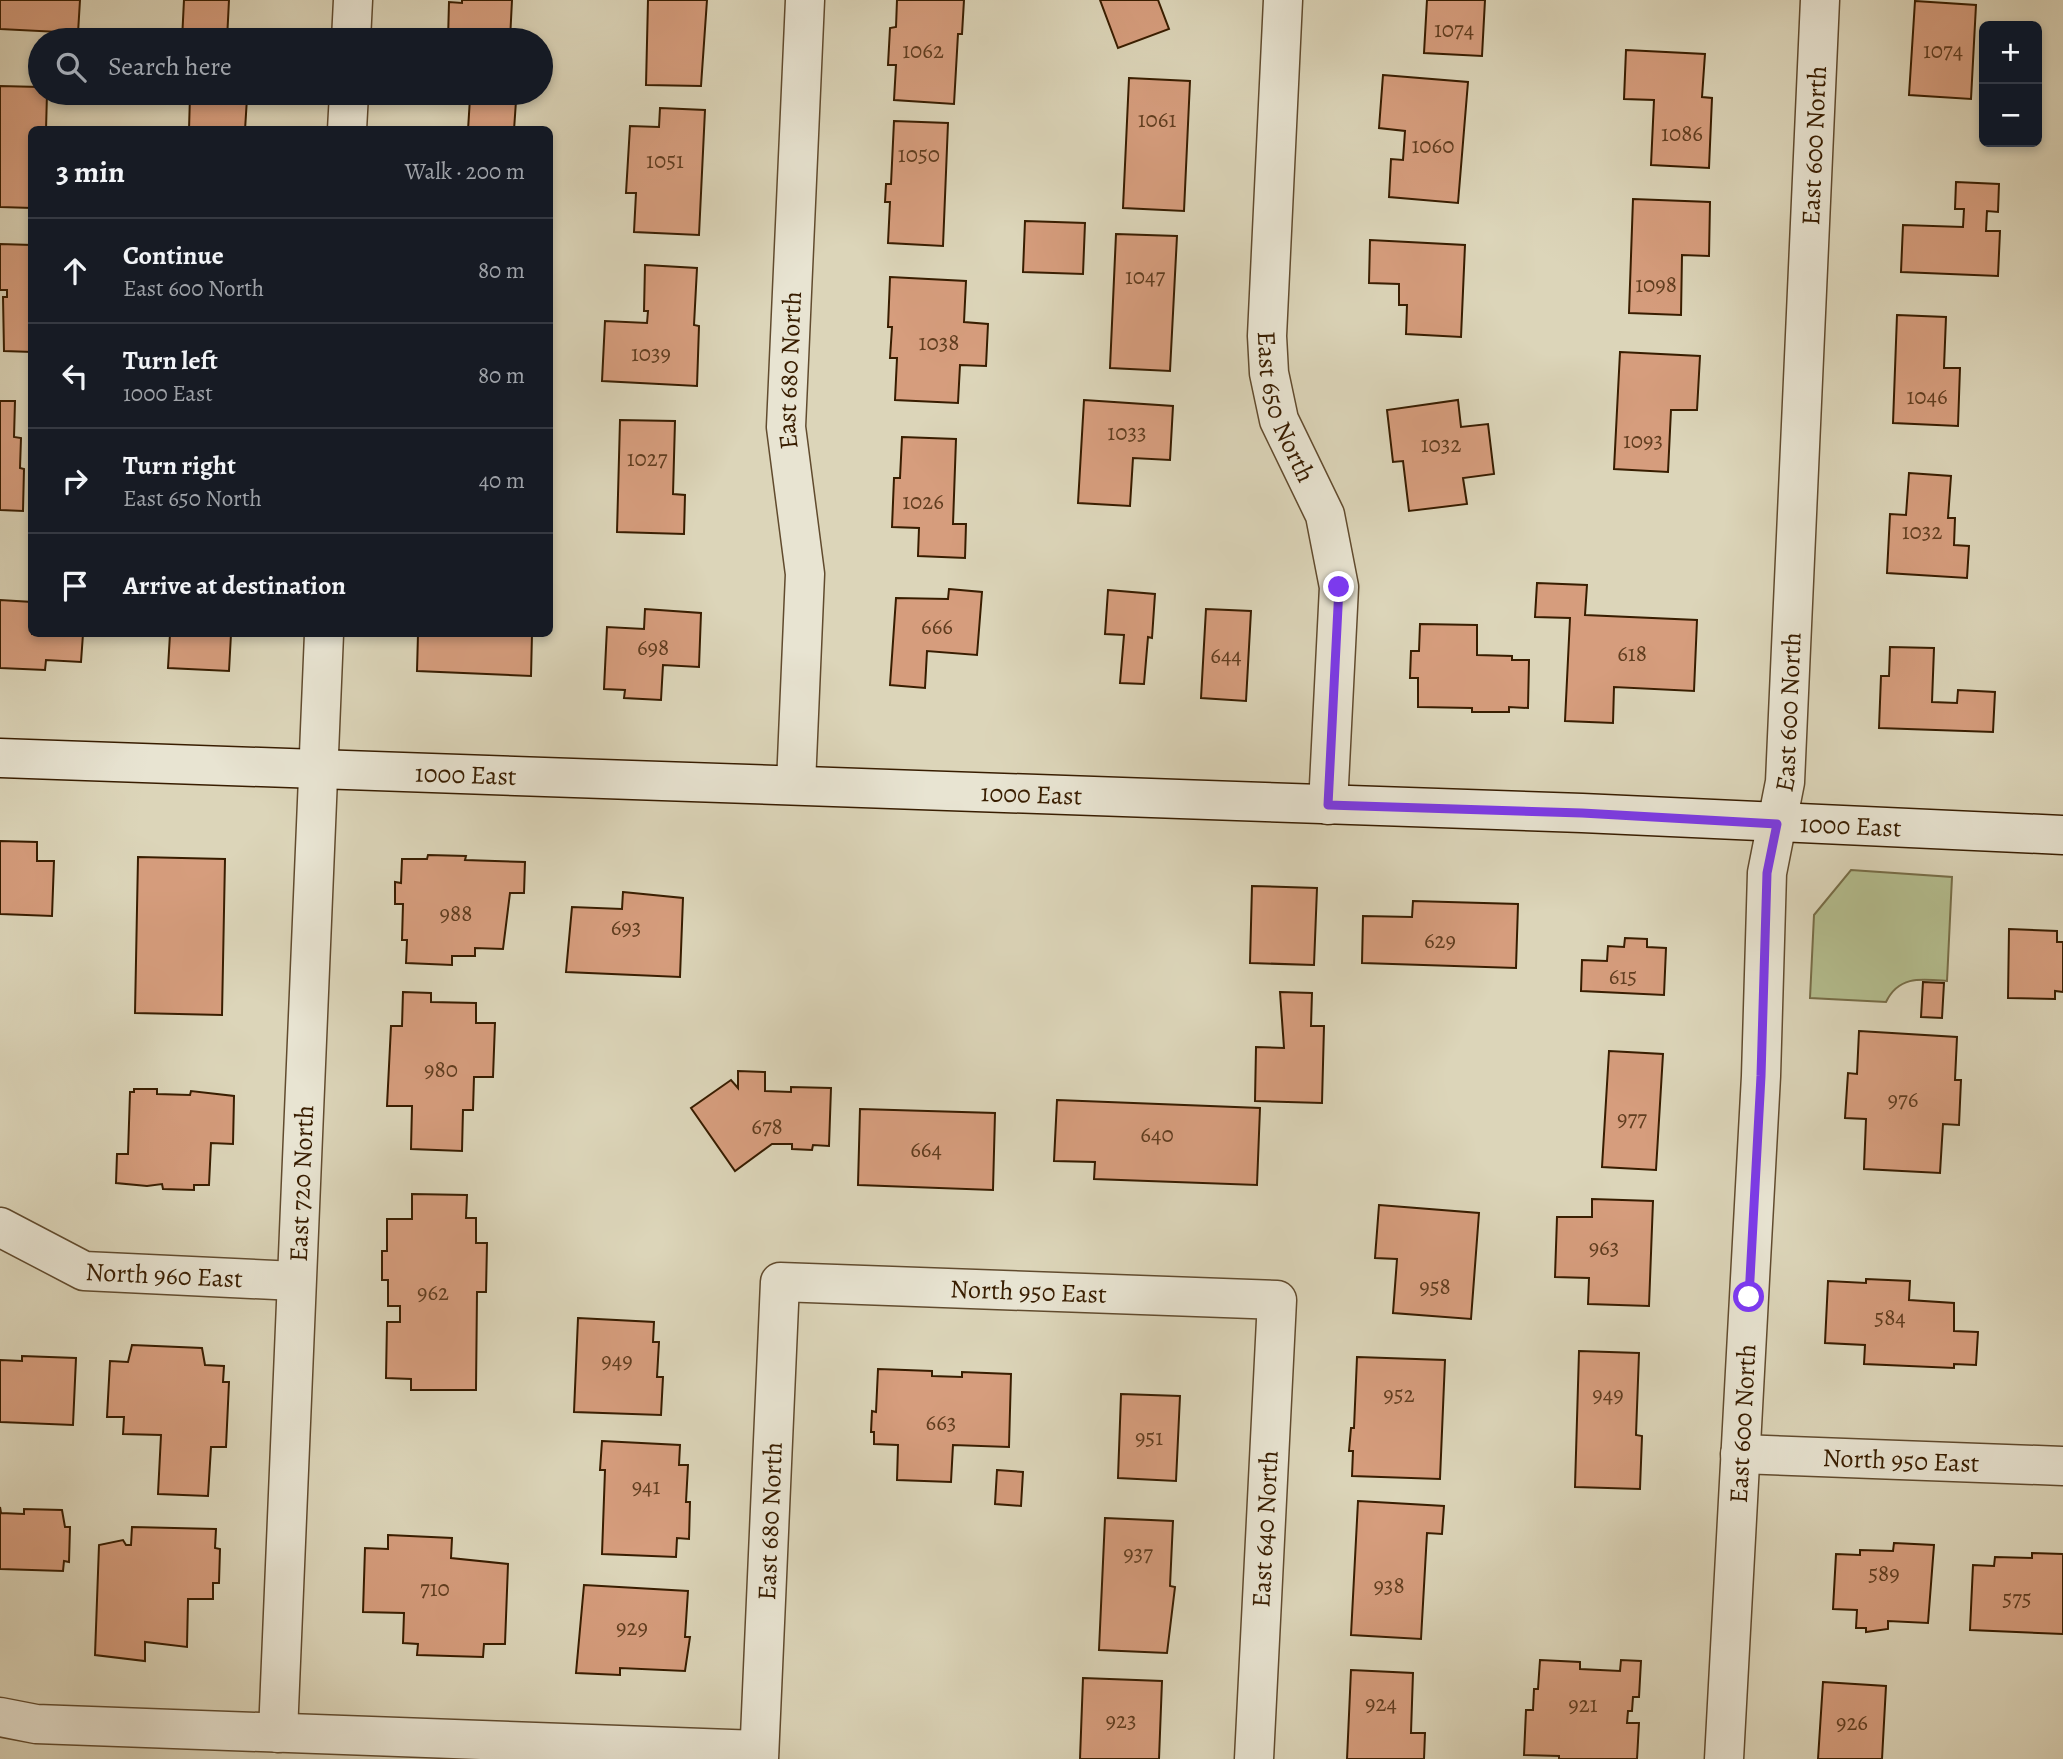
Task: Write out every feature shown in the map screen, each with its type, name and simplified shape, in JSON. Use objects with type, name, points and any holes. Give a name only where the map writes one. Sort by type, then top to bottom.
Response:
[{"type":"street","points":[[352,28],[353,0]]},
{"type":"street","name":"East 680 North","points":[[796,784],[805,574],[786,427],[805,0]]},
{"type":"street","name":"East 650 North","points":[[1283,0],[1267,336],[1269,373],[1279,420],[1325,515],[1335,555],[1339,587],[1328,805]]},
{"type":"street","name":"East 600 North","points":[[1724,1759],[1761,1076],[1767,873],[1785,770],[1820,0]]},
{"type":"street","points":[[348,126],[349,105]]},
{"type":"street","name":"East 720 North","points":[[278,1733],[324,637]]},
{"type":"street","name":"1000 East","points":[[0,758],[318,772],[796,784],[1582,813],[2063,835]]},
{"type":"street","name":"North 960 East","points":[[0,1227],[84,1270],[296,1281]]},
{"type":"street","name":"East 680 North","points":[[759,1755],[780,1282]]},
{"type":"street","name":"North 950 East","points":[[780,1282],[1276,1300]]},
{"type":"street","name":"East 640 North","points":[[1254,1759],[1276,1300]]},
{"type":"street","name":"North 950 East","points":[[1740,1454],[2063,1466]]},
{"type":"street","points":[[0,1717],[36,1724],[759,1755]]},
{"type":"green space","points":[[1851,870],[1952,877],[1947,981],[1920,980],[1904,983],[1891,993],[1886,1002],[1810,998],[1814,915]]},
{"type":"building","points":[[0,0],[80,0],[78,28],[0,29]]},
{"type":"building","points":[[184,0],[229,0],[228,28],[183,28]]},
{"type":"building","points":[[462,0],[512,0],[511,28],[448,28],[449,2],[462,3]]},
{"type":"building","points":[[648,0],[707,0],[701,86],[646,85]]},
{"type":"building","points":[[897,0],[964,0],[962,34],[958,34],[954,104],[894,100],[896,65],[888,65],[890,28],[896,27]]},
{"type":"building","points":[[1100,0],[1158,0],[1169,29],[1118,48]]},
{"type":"building","points":[[1427,0],[1485,0],[1482,56],[1424,53]]},
{"type":"building","points":[[1915,1],[1976,5],[1971,99],[1909,95]]},
{"type":"building","points":[[1626,50],[1705,54],[1702,97],[1712,98],[1709,168],[1651,165],[1654,100],[1624,99]]},
{"type":"building","points":[[1383,75],[1468,82],[1458,203],[1389,197],[1391,159],[1403,160],[1405,131],[1379,128]]},
{"type":"building","points":[[1129,78],[1190,81],[1184,211],[1123,208]]},
{"type":"building","points":[[0,86],[28,87],[28,105],[47,105],[46,126],[28,126],[28,208],[0,207]]},
{"type":"building","points":[[190,105],[247,105],[245,126],[189,126]]},
{"type":"building","points":[[470,105],[516,105],[514,126],[468,126]]},
{"type":"building","points":[[660,108],[705,110],[699,235],[634,232],[636,193],[626,193],[630,126],[659,127]]},
{"type":"building","points":[[894,121],[948,123],[943,246],[888,243],[890,202],[885,202],[886,184],[891,184]]},
{"type":"building","points":[[1956,182],[1999,184],[1998,212],[1987,211],[1986,231],[2000,231],[1998,276],[1901,272],[1903,225],[1963,227],[1964,209],[1955,209]]},
{"type":"building","points":[[1633,199],[1710,202],[1709,256],[1682,255],[1681,315],[1629,313]]},
{"type":"building","points":[[1025,221],[1085,223],[1083,274],[1023,272]]},
{"type":"building","points":[[1116,234],[1177,236],[1170,371],[1110,368]]},
{"type":"building","points":[[1370,240],[1465,245],[1461,337],[1406,334],[1407,305],[1399,305],[1399,284],[1369,283]]},
{"type":"building","points":[[0,244],[28,245],[28,352],[4,351],[3,297],[7,297],[7,290],[0,290]]},
{"type":"building","points":[[645,265],[697,268],[694,325],[699,326],[697,386],[602,381],[605,321],[647,323],[648,311],[644,311]]},
{"type":"building","points":[[890,277],[966,281],[964,322],[988,324],[986,366],[960,365],[958,403],[895,400],[897,358],[890,358],[892,327],[888,327]]},
{"type":"building","points":[[1897,315],[1946,317],[1944,368],[1960,368],[1958,426],[1893,423]]},
{"type":"building","points":[[1620,352],[1700,356],[1697,410],[1671,410],[1668,472],[1614,469]]},
{"type":"building","points":[[1084,400],[1173,406],[1170,460],[1133,458],[1130,506],[1078,503]]},
{"type":"building","points":[[1458,400],[1461,427],[1488,424],[1494,474],[1463,478],[1467,504],[1409,511],[1403,461],[1393,462],[1387,410]]},
{"type":"building","points":[[0,401],[15,401],[14,437],[21,438],[20,468],[24,469],[23,511],[0,510]]},
{"type":"building","points":[[620,420],[675,421],[673,494],[685,495],[684,534],[617,532]]},
{"type":"building","points":[[902,437],[956,439],[953,524],[966,524],[965,558],[918,556],[919,528],[892,527],[894,478],[900,478]]},
{"type":"building","points":[[1909,473],[1951,476],[1948,518],[1955,518],[1954,545],[1969,546],[1967,578],[1887,573],[1890,514],[1906,515]]},
{"type":"building","points":[[1537,583],[1587,585],[1585,615],[1697,620],[1694,691],[1614,687],[1613,723],[1565,721],[1570,618],[1535,617]]},
{"type":"building","points":[[949,589],[982,592],[977,655],[927,651],[925,688],[890,685],[896,598],[948,599]]},
{"type":"building","points":[[1108,590],[1155,594],[1152,638],[1148,637],[1144,684],[1120,683],[1124,635],[1105,634]]},
{"type":"building","points":[[0,600],[28,602],[28,637],[83,637],[81,662],[46,660],[45,670],[0,668]]},
{"type":"building","points":[[645,609],[701,613],[699,667],[663,665],[661,700],[624,698],[625,690],[604,689],[607,627],[644,629]]},
{"type":"building","points":[[1206,609],[1251,611],[1246,701],[1201,698]]},
{"type":"building","points":[[1420,624],[1477,625],[1477,655],[1512,656],[1512,660],[1529,660],[1528,708],[1509,707],[1509,712],[1472,712],[1472,708],[1418,707],[1418,678],[1410,678],[1411,651],[1419,651]]},
{"type":"building","points":[[170,637],[231,637],[229,671],[168,668]]},
{"type":"building","points":[[418,637],[532,637],[531,676],[417,671]]},
{"type":"building","points":[[1890,647],[1934,648],[1932,702],[1957,703],[1958,690],[1995,692],[1993,732],[1879,728],[1881,676],[1889,676]]},
{"type":"building","points":[[0,841],[37,842],[37,861],[54,861],[52,916],[0,914]]},
{"type":"building","points":[[428,855],[466,856],[465,860],[525,862],[524,893],[510,893],[503,949],[475,948],[475,956],[452,956],[452,965],[406,963],[407,940],[402,940],[403,904],[395,904],[395,882],[401,883],[402,859],[427,859]]},
{"type":"building","points":[[138,857],[225,859],[222,1015],[135,1013]]},
{"type":"building","points":[[1252,886],[1317,888],[1314,965],[1250,963]]},
{"type":"building","points":[[623,892],[683,898],[680,977],[566,972],[572,907],[622,909]]},
{"type":"building","points":[[1413,901],[1518,904],[1516,968],[1362,963],[1363,916],[1412,917]]},
{"type":"building","points":[[2009,929],[2057,931],[2057,942],[2063,942],[2063,992],[2055,991],[2055,999],[2008,998]]},
{"type":"building","points":[[1625,938],[1647,939],[1647,947],[1666,948],[1664,995],[1581,991],[1582,960],[1607,961],[1608,946],[1624,947]]},
{"type":"building","points":[[1923,982],[1944,983],[1942,1018],[1921,1017]]},
{"type":"building","points":[[403,992],[431,993],[431,1002],[476,1003],[476,1023],[495,1023],[493,1077],[474,1077],[473,1110],[463,1110],[462,1151],[411,1149],[412,1106],[387,1106],[391,1026],[402,1026]]},
{"type":"building","points":[[1280,992],[1312,993],[1311,1026],[1324,1026],[1322,1103],[1255,1101],[1256,1047],[1284,1048]]},
{"type":"building","points":[[1859,1031],[1957,1037],[1955,1080],[1961,1080],[1959,1125],[1943,1124],[1940,1173],[1864,1169],[1866,1119],[1845,1118],[1848,1073],[1857,1074]]},
{"type":"building","points":[[1609,1051],[1663,1054],[1656,1170],[1602,1167]]},
{"type":"building","points":[[738,1071],[765,1072],[765,1091],[791,1092],[791,1087],[831,1088],[829,1146],[813,1145],[812,1150],[792,1149],[792,1144],[772,1144],[735,1171],[691,1108],[731,1080],[738,1088]]},
{"type":"building","points":[[134,1089],[157,1089],[157,1094],[190,1095],[191,1091],[234,1096],[233,1144],[211,1143],[209,1185],[194,1185],[194,1190],[163,1189],[162,1184],[147,1186],[116,1183],[117,1154],[128,1154],[130,1092],[134,1092]]},
{"type":"building","points":[[1057,1100],[1260,1108],[1257,1185],[1094,1179],[1095,1162],[1054,1161]]},
{"type":"building","points":[[860,1109],[995,1113],[993,1190],[858,1185]]},
{"type":"building","points":[[412,1194],[467,1195],[466,1218],[476,1218],[476,1243],[487,1243],[486,1292],[477,1292],[476,1390],[411,1390],[411,1379],[386,1378],[387,1322],[400,1322],[400,1306],[388,1306],[388,1280],[382,1280],[382,1251],[387,1251],[387,1219],[412,1219]]},
{"type":"building","points":[[1592,1199],[1653,1201],[1649,1306],[1588,1304],[1589,1278],[1555,1277],[1557,1217],[1592,1217]]},
{"type":"building","points":[[1379,1205],[1479,1213],[1471,1319],[1393,1313],[1397,1259],[1375,1258]]},
{"type":"building","points":[[1866,1279],[1910,1281],[1909,1300],[1954,1303],[1954,1331],[1978,1332],[1976,1365],[1954,1364],[1954,1368],[1864,1364],[1865,1345],[1825,1343],[1828,1281],[1866,1283]]},
{"type":"building","points":[[578,1318],[654,1322],[653,1342],[659,1342],[657,1377],[663,1377],[661,1415],[574,1412]]},
{"type":"building","points":[[132,1345],[202,1348],[205,1365],[224,1366],[223,1382],[229,1382],[226,1447],[211,1447],[208,1496],[158,1494],[161,1435],[123,1434],[124,1417],[107,1417],[110,1361],[128,1362]]},
{"type":"building","points":[[1579,1351],[1639,1353],[1636,1435],[1642,1436],[1640,1489],[1575,1487]]},
{"type":"building","points":[[22,1356],[76,1358],[73,1425],[0,1422],[0,1360],[22,1361]]},
{"type":"building","points":[[1357,1357],[1445,1360],[1440,1479],[1352,1476],[1353,1451],[1349,1451],[1351,1428],[1354,1428]]},
{"type":"building","points":[[878,1369],[932,1371],[932,1376],[962,1377],[962,1372],[1011,1374],[1009,1447],[953,1445],[951,1482],[897,1480],[898,1445],[874,1444],[874,1432],[871,1432],[872,1411],[876,1412]]},
{"type":"building","points":[[1121,1394],[1180,1396],[1176,1481],[1118,1478]]},
{"type":"building","points":[[602,1441],[680,1445],[679,1465],[688,1465],[686,1502],[690,1502],[689,1539],[677,1538],[676,1557],[602,1554],[605,1470],[600,1470]]},
{"type":"building","points":[[997,1470],[1023,1472],[1021,1506],[995,1504]]},
{"type":"building","points":[[1358,1501],[1444,1506],[1442,1534],[1427,1533],[1421,1639],[1351,1635]]},
{"type":"building","points":[[0,1507],[1,1513],[24,1514],[24,1509],[62,1510],[65,1527],[70,1527],[69,1562],[64,1561],[63,1571],[0,1569]]},
{"type":"building","points":[[1105,1518],[1173,1521],[1170,1586],[1175,1587],[1167,1653],[1099,1650]]},
{"type":"building","points":[[132,1527],[216,1529],[215,1548],[220,1549],[219,1583],[213,1583],[213,1599],[188,1599],[187,1647],[145,1642],[145,1661],[95,1655],[99,1545],[123,1540],[126,1545],[131,1545]]},
{"type":"building","points":[[388,1535],[452,1538],[451,1558],[508,1564],[505,1644],[484,1644],[483,1657],[417,1655],[418,1644],[403,1643],[404,1613],[363,1612],[365,1548],[388,1549]]},
{"type":"building","points":[[1894,1543],[1934,1545],[1928,1623],[1888,1621],[1888,1629],[1866,1632],[1866,1628],[1856,1628],[1857,1610],[1833,1609],[1836,1554],[1860,1555],[1860,1550],[1893,1551]]},
{"type":"building","points":[[2032,1553],[2063,1554],[2063,1634],[1970,1630],[1973,1565],[1994,1566],[1995,1557],[2032,1558]]},
{"type":"building","points":[[584,1585],[688,1591],[685,1637],[690,1637],[685,1671],[620,1668],[620,1675],[576,1673]]},
{"type":"building","points":[[1540,1660],[1580,1662],[1580,1669],[1620,1671],[1621,1660],[1641,1661],[1639,1697],[1633,1697],[1632,1711],[1628,1711],[1627,1723],[1639,1723],[1637,1759],[1559,1759],[1559,1756],[1524,1755],[1526,1710],[1533,1710]]},
{"type":"building","points":[[1351,1670],[1413,1673],[1411,1733],[1425,1733],[1424,1759],[1347,1759]]},
{"type":"building","points":[[1083,1678],[1162,1681],[1159,1759],[1080,1759]]},
{"type":"building","points":[[1823,1682],[1886,1686],[1882,1759],[1818,1759]]},
{"type":"route","points":[[1339,587],[1328,805],[1582,813],[1777,824],[1767,873],[1761,1076],[1749,1297]]}]
